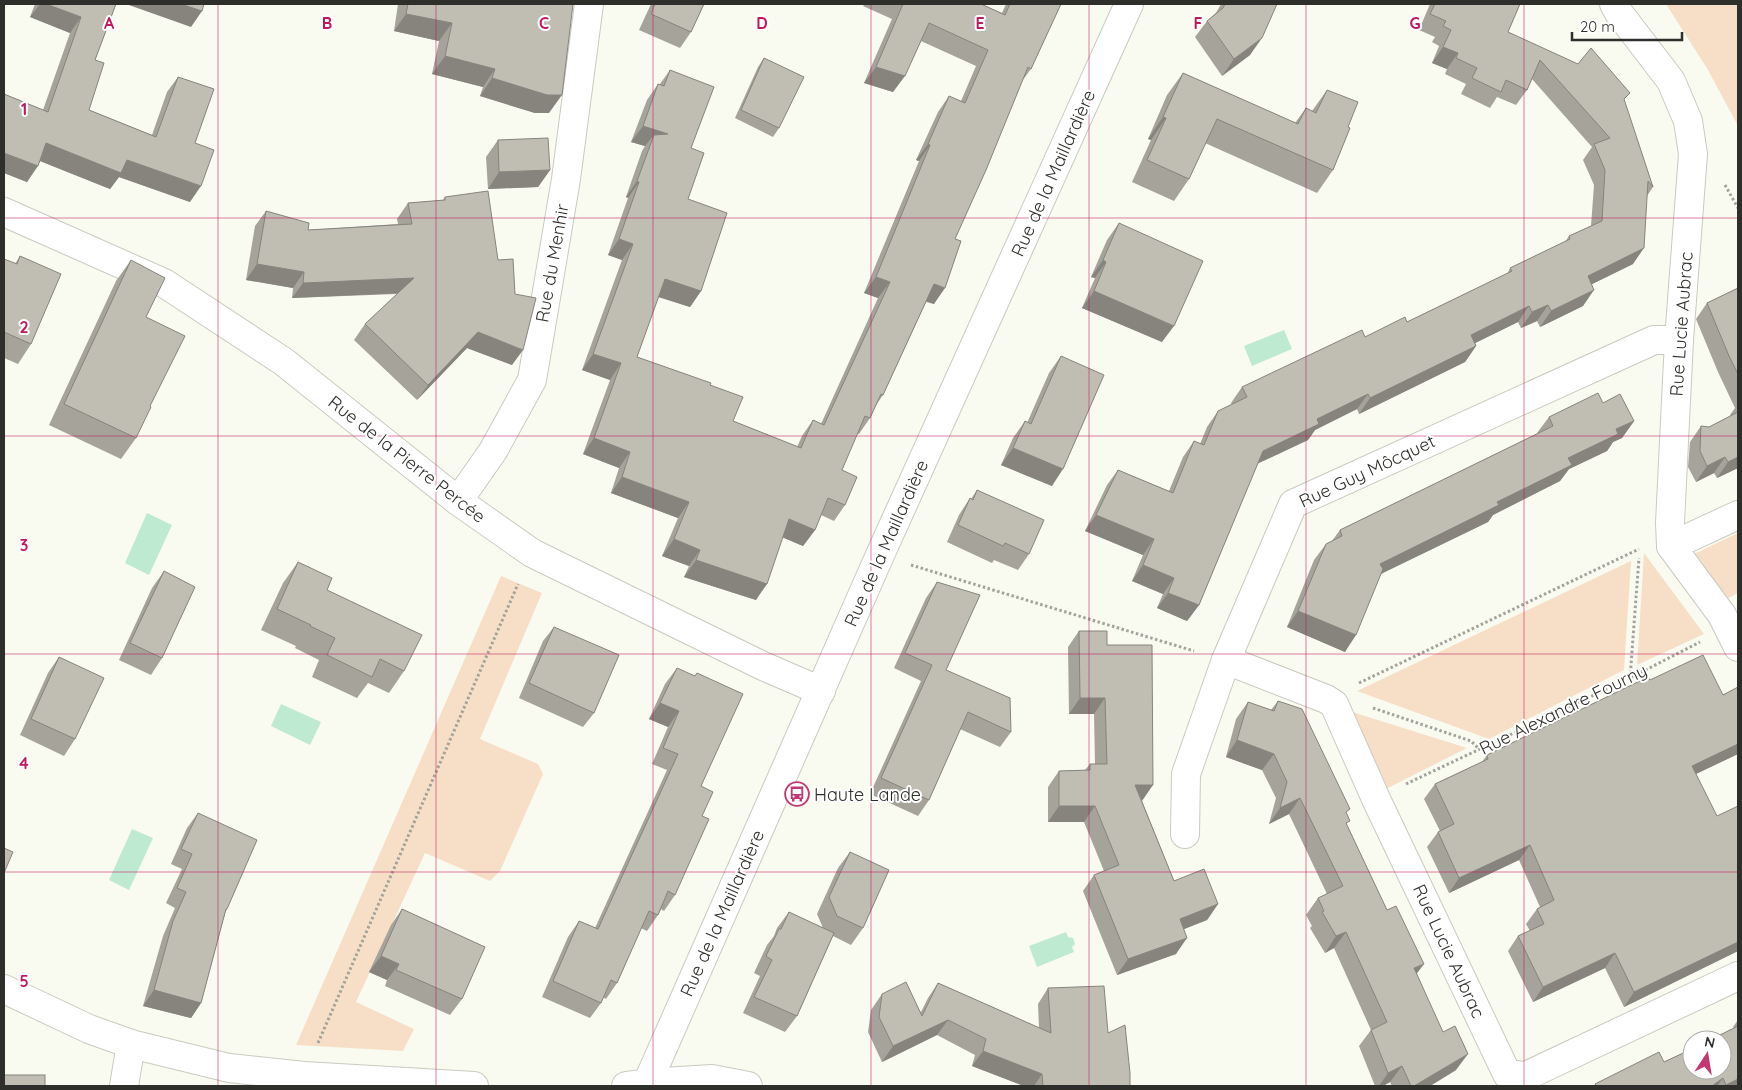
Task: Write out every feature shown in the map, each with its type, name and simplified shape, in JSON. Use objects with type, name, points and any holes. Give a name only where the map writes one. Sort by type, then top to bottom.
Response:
[{"type":"street","name":"Rue du Menhir","points":[[458,501],[493,450],[532,380],[566,179],[589,4]]},
{"type":"street","name":"Rue de la Maillardière","points":[[640,1085],[821,691],[880,555],[1129,4]]},
{"type":"street","name":"Rue Lucie Aubrac","points":[[1614,4],[1618,13],[1670,81],[1688,121],[1693,154],[1679,340],[1670,523],[1671,540]]},
{"type":"street","name":"Rue de la Pierre Percée","points":[[4,212],[164,283],[284,362],[458,501],[532,554],[763,666],[821,691]]},
{"type":"street","name":"Rue Guy Môcquet","points":[[1185,834],[1186,774],[1226,660],[1293,504],[1654,340],[1679,340]]},
{"type":"street","points":[[1738,516],[1671,540],[1730,611],[1738,647]]},
{"type":"street","points":[[1226,660],[1330,702]]},
{"type":"street","name":"Rue Lucie Aubrac","points":[[1330,702],[1507,1074],[1526,1076],[1738,976]]},
{"type":"street","points":[[4,989],[89,1029],[131,1044],[229,1068],[304,1076],[474,1086]]},
{"type":"street","points":[[124,1086],[131,1044]]},
{"type":"street","points":[[640,1085],[712,1079],[748,1086]]},
{"type":"path","points":[[1330,702],[1671,540]]},
{"type":"path","points":[[304,1076],[532,554]]},
{"type":"path","points":[[880,555],[1226,660]]},
{"type":"path","name":"Rue Alexandre Fourny","points":[[1376,799],[1630,678],[1710,637],[1730,611]]},
{"type":"path","points":[[1330,702],[1351,701],[1472,741],[1479,749]]},
{"type":"shaded area","points":[[1666,4],[1738,4],[1738,126],[1708,70]]},
{"type":"shaded area","points":[[1284,330],[1292,349],[1252,366],[1244,346]]},
{"type":"shaded area","points":[[147,513],[172,525],[149,575],[125,563]]},
{"type":"shaded area","points":[[1738,533],[1738,593],[1725,600],[1694,554]]},
{"type":"shaded area","points":[[1644,553],[1704,634],[1637,665]]},
{"type":"shaded area","points":[[1631,561],[1624,670],[1489,739],[1357,691]]},
{"type":"shaded area","points":[[501,576],[542,593],[480,739],[538,764],[543,774],[500,871],[490,881],[425,853],[356,1002],[414,1029],[403,1051],[296,1045]]},
{"type":"shaded area","points":[[281,704],[321,722],[310,745],[271,726]]},
{"type":"shaded area","points":[[1346,710],[1467,748],[1386,789]]},
{"type":"shaded area","points":[[132,829],[153,838],[129,890],[109,880]]},
{"type":"shaded area","points":[[1066,932],[1068,937],[1073,938],[1075,944],[1072,947],[1074,952],[1037,967],[1029,946]]},
{"type":"building","points":[[46,4],[116,4],[95,60],[104,63],[89,110],[156,137],[178,77],[214,89],[195,143],[214,150],[201,186],[127,160],[121,173],[46,143],[38,166],[4,153],[4,94],[48,112],[81,17]]},
{"type":"building","points":[[181,4],[204,4],[202,11]]},
{"type":"building","points":[[408,4],[573,4],[562,95],[547,95],[492,78],[495,69],[445,56],[452,23],[406,14]]},
{"type":"building","points":[[655,4],[704,4],[691,32],[651,14]]},
{"type":"building","points":[[903,4],[981,4],[1005,15],[1010,4],[1061,4],[1031,69],[1028,67],[986,170],[955,239],[961,241],[945,288],[934,284],[883,395],[881,394],[870,418],[865,416],[842,470],[857,477],[845,505],[828,498],[815,530],[789,519],[767,584],[696,560],[700,550],[674,539],[689,502],[622,477],[630,452],[594,438],[621,363],[593,354],[633,244],[619,239],[654,135],[668,134],[643,126],[658,84],[664,86],[670,70],[714,87],[691,148],[704,153],[688,199],[727,213],[701,291],[665,279],[637,357],[711,383],[710,385],[743,397],[733,421],[801,448],[813,420],[824,425],[890,282],[876,277],[930,145],[928,144],[949,96],[965,103],[988,50],[929,23],[905,76],[876,67]]},
{"type":"building","points":[[1225,4],[1277,4],[1262,38],[1234,59],[1207,21],[1223,8]]},
{"type":"building","points":[[1435,4],[1520,4],[1508,32],[1578,64],[1591,48],[1630,93],[1624,99],[1653,187],[1648,181],[1644,248],[1588,276],[1594,290],[1551,311],[1548,305],[1532,312],[1529,306],[1471,335],[1476,346],[1370,398],[1368,394],[1317,419],[1319,424],[1263,451],[1199,605],[1168,593],[1174,578],[1143,565],[1154,539],[1096,515],[1118,470],[1173,493],[1194,441],[1204,445],[1218,411],[1247,397],[1242,387],[1362,330],[1365,337],[1405,317],[1407,322],[1512,271],[1510,268],[1570,239],[1569,236],[1602,221],[1605,170],[1594,144],[1610,138],[1540,60],[1527,90],[1506,80],[1501,92],[1472,78],[1477,68],[1456,58],[1458,53],[1443,47],[1451,30],[1443,26],[1446,21],[1430,14]]},
{"type":"building","points":[[764,58],[804,77],[779,128],[741,110]]},
{"type":"building","points":[[1183,73],[1298,124],[1306,108],[1316,113],[1327,90],[1358,102],[1333,170],[1217,119],[1189,179],[1147,160],[1166,118],[1163,117]]},
{"type":"building","points":[[548,138],[550,170],[499,172],[498,140]]},
{"type":"building","points":[[488,191],[498,260],[513,259],[515,294],[536,298],[523,350],[478,332],[428,385],[365,324],[414,278],[303,283],[304,272],[257,264],[266,211],[309,223],[308,230],[412,224],[408,203],[445,200],[445,197]]},
{"type":"building","points":[[1119,223],[1203,261],[1174,326],[1094,291],[1106,262],[1103,260]]},
{"type":"building","points":[[20,256],[61,274],[31,344],[4,332],[4,259],[17,264]]},
{"type":"building","points":[[131,260],[165,278],[146,317],[185,336],[136,438],[64,404]]},
{"type":"building","points":[[1738,288],[1738,374],[1707,303]]},
{"type":"building","points":[[1061,356],[1104,375],[1063,469],[1013,448],[1025,421],[1031,424]]},
{"type":"building","points":[[1598,393],[1603,403],[1620,394],[1634,421],[1616,429],[1618,434],[1568,458],[1572,465],[1497,502],[1499,505],[1380,564],[1383,569],[1356,635],[1298,611],[1326,544],[1342,536],[1340,530],[1553,426],[1549,417]]},
{"type":"building","points":[[1738,412],[1738,457],[1728,462],[1725,457],[1707,466],[1700,451],[1701,426],[1709,427]]},
{"type":"building","points":[[977,490],[1044,520],[1029,554],[1005,543],[1003,546],[958,525],[970,498],[973,500]]},
{"type":"building","points":[[298,562],[332,578],[327,590],[422,635],[404,671],[380,659],[372,677],[327,655],[335,638],[277,609]]},
{"type":"building","points":[[164,571],[195,587],[162,658],[130,643]]},
{"type":"building","points":[[937,582],[980,595],[946,670],[1010,698],[1011,732],[968,712],[929,800],[881,778],[932,665],[905,653]]},
{"type":"building","points":[[554,627],[619,655],[594,713],[529,683]]},
{"type":"building","points":[[1079,631],[1107,631],[1107,645],[1152,645],[1153,785],[1135,785],[1174,881],[1204,869],[1218,904],[1180,919],[1187,938],[1128,959],[1094,875],[1119,865],[1095,806],[1059,806],[1059,771],[1090,770],[1090,764],[1107,764],[1105,698],[1080,698]]},
{"type":"building","points":[[1703,655],[1723,695],[1738,687],[1738,744],[1692,766],[1717,816],[1738,806],[1738,942],[1634,992],[1615,953],[1543,987],[1518,936],[1544,924],[1537,909],[1554,900],[1530,845],[1459,878],[1438,832],[1454,824],[1435,784],[1488,759],[1487,755],[1648,677],[1650,680]]},
{"type":"building","points":[[59,657],[104,678],[75,739],[31,719]]},
{"type":"building","points":[[677,668],[695,676],[697,673],[743,694],[701,786],[713,792],[702,816],[709,819],[675,895],[668,891],[658,915],[649,911],[617,983],[611,980],[601,1003],[553,981],[579,921],[598,929],[678,754],[663,748],[679,711],[660,703]]},
{"type":"building","points":[[1278,701],[1302,709],[1350,809],[1346,812],[1350,821],[1346,823],[1387,910],[1396,906],[1424,964],[1414,968],[1443,1032],[1455,1026],[1468,1054],[1414,1086],[1411,1086],[1402,1066],[1388,1073],[1371,1030],[1387,1022],[1346,932],[1336,936],[1322,912],[1324,911],[1318,898],[1343,886],[1300,798],[1280,808],[1287,782],[1274,754],[1237,740],[1248,702],[1274,711]]},
{"type":"building","points":[[198,813],[257,840],[226,909],[201,1003],[154,990],[173,921],[186,892],[177,888],[192,854],[181,849]]},
{"type":"building","points":[[4,848],[13,852],[4,873]]},
{"type":"building","points":[[850,852],[889,870],[863,928],[837,916],[829,897]]},
{"type":"building","points":[[402,909],[485,947],[462,999],[396,970],[399,964],[381,956]]},
{"type":"building","points":[[789,912],[834,933],[797,1016],[754,997],[772,960],[766,956]]},
{"type":"building","points":[[906,982],[922,1016],[938,983],[1051,1033],[1048,988],[1104,986],[1108,1033],[1125,1025],[1130,1086],[1043,1086],[1042,1074],[983,1051],[986,1039],[948,1020],[893,1046],[879,1017],[882,994]]},
{"type":"building","points":[[1738,1026],[1738,1079],[1726,1085],[1724,1080],[1732,1080],[1732,1030],[1730,1030]]},
{"type":"building","points":[[1659,1052],[1664,1062],[1682,1054],[1682,1080],[1720,1080],[1712,1086],[1597,1086],[1595,1084]]},
{"type":"building","points":[[4,1075],[45,1075],[45,1086],[4,1086]]},
{"type":"place","name":"Haute Lande","points":[[797,794]]}]
